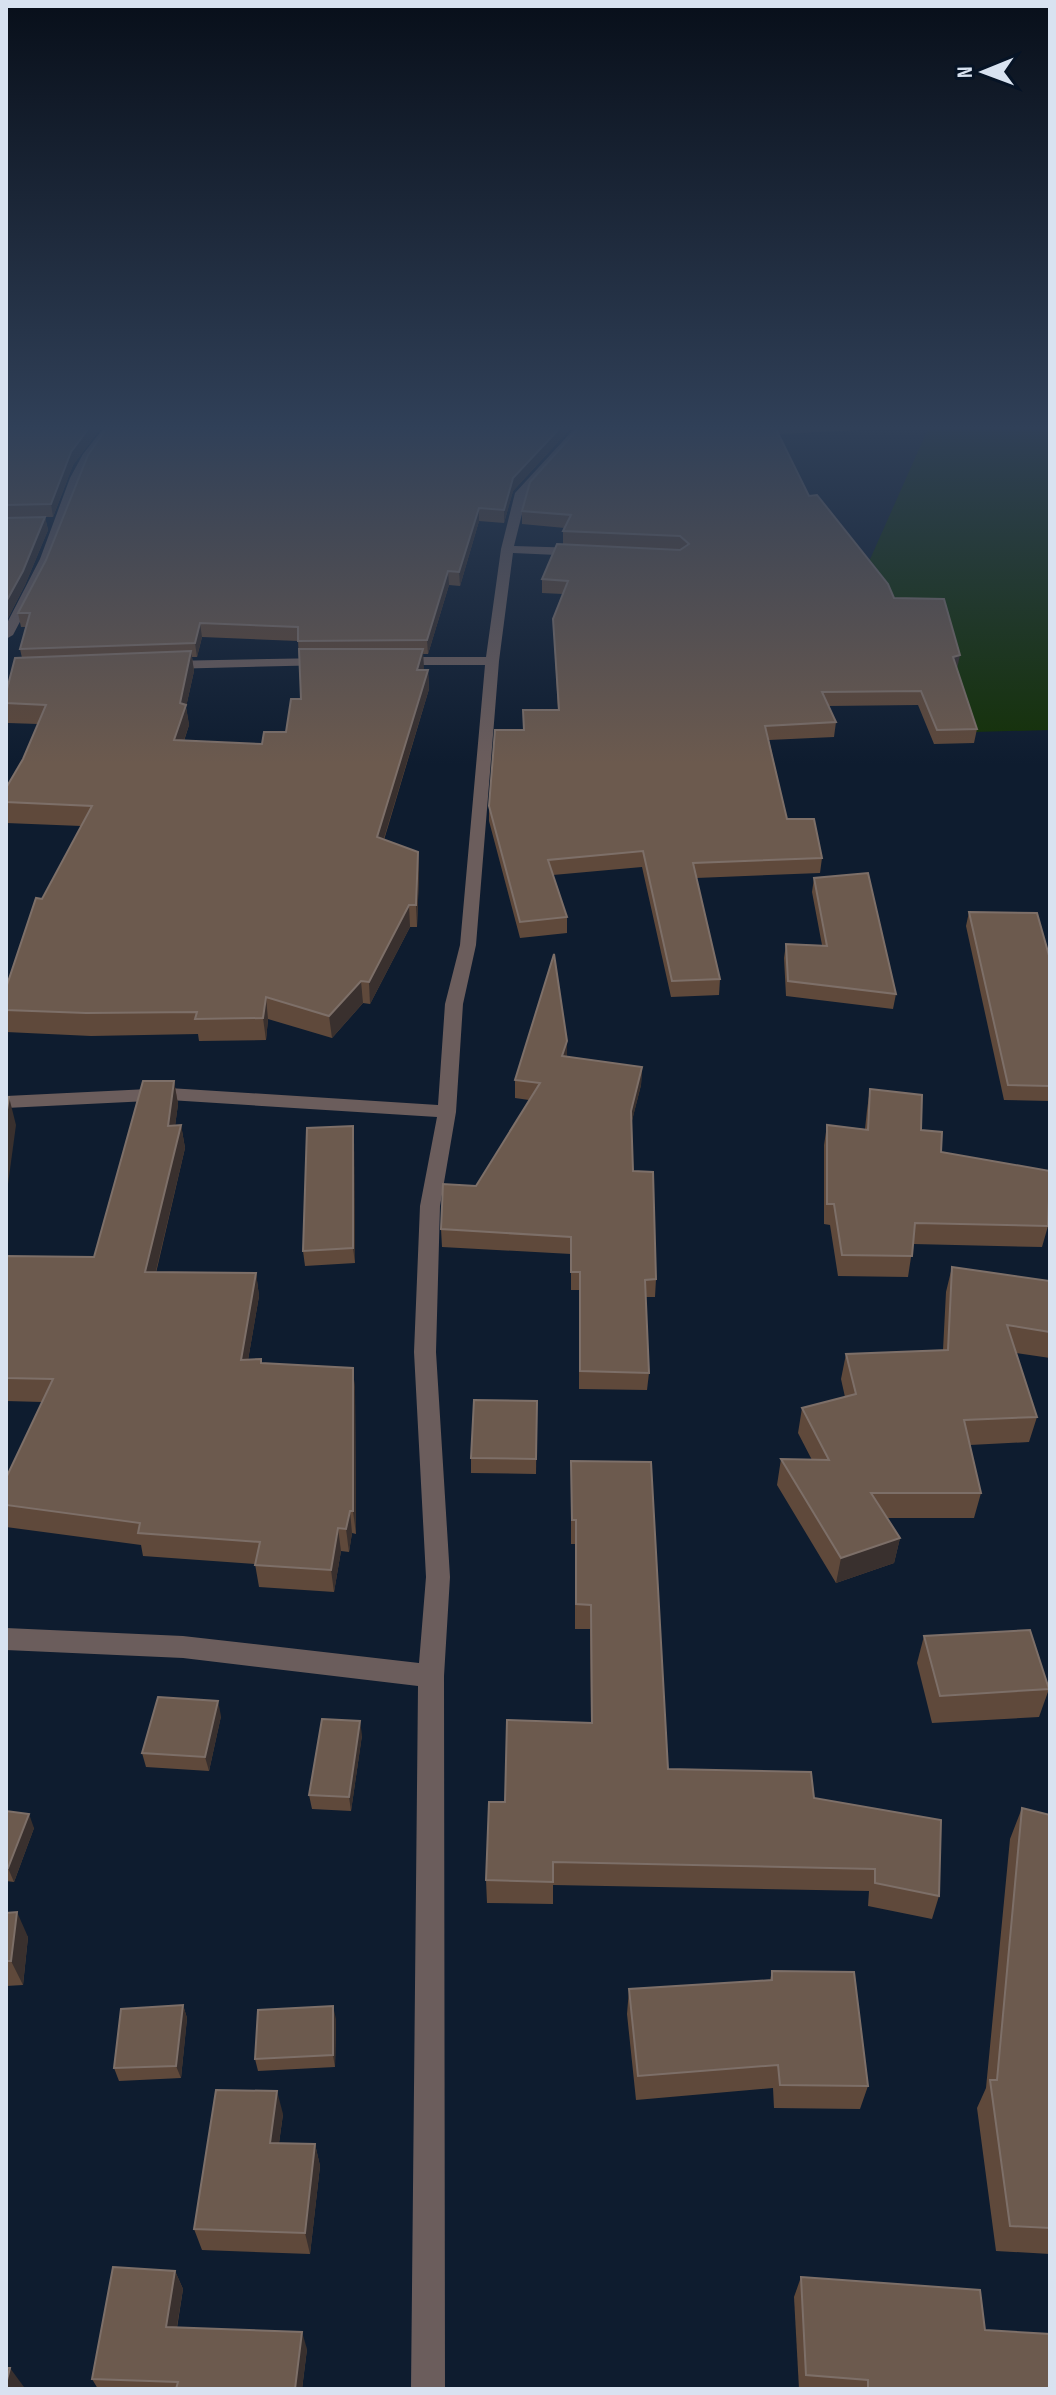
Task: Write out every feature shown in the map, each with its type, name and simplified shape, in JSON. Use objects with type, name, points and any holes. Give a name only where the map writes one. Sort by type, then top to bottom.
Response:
[{"type":"street","points":[[6,635],[18,618],[46,541]]},
{"type":"street","points":[[428,2389],[431,1676],[438,1577],[425,1337],[430,1206],[447,1112],[454,1004],[468,945],[492,661],[509,541]]},
{"type":"street","points":[[507,549],[585,552]]},
{"type":"street","points":[[385,662],[492,661]]},
{"type":"street","points":[[157,666],[339,662]]},
{"type":"street","points":[[6,1102],[169,1094],[447,1112]]},
{"type":"street","points":[[6,1639],[183,1647],[431,1676]]},
{"type":"green space","points":[[878,541],[1050,541],[1050,730],[973,732],[831,647]]},
{"type":"building","points":[[6,541],[35,541],[23,571],[6,602]]},
{"type":"building","points":[[54,541],[469,541],[459,572],[448,571],[427,640],[298,641],[298,627],[200,623],[195,643],[20,649],[30,613],[18,613]]},
{"type":"building","points":[[685,541],[854,541],[888,584],[894,598],[944,599],[960,655],[953,657],[977,729],[937,730],[921,691],[822,692],[836,722],[765,726],[787,819],[814,819],[822,858],[693,863],[720,979],[672,981],[643,851],[548,860],[567,917],[520,922],[489,806],[495,730],[524,730],[523,710],[559,710],[553,619],[568,581],[542,579],[557,544],[680,550],[689,544]]},
{"type":"building","points":[[299,649],[423,649],[417,670],[428,670],[377,837],[418,852],[416,905],[409,905],[369,982],[361,981],[329,1016],[266,997],[263,1018],[195,1019],[197,1012],[6,1010],[6,988],[36,898],[42,899],[92,806],[6,802],[6,788],[23,759],[46,705],[6,703],[15,658],[191,651],[180,703],[186,705],[174,740],[262,744],[264,732],[286,732],[291,699],[301,699]]},
{"type":"building","points":[[868,873],[896,994],[788,981],[786,944],[827,946],[814,878]]},
{"type":"building","points":[[969,912],[1037,913],[1050,959],[1050,1086],[1008,1085]]},
{"type":"building","points":[[554,954],[567,1041],[562,1056],[642,1067],[631,1111],[633,1171],[653,1172],[656,1279],[645,1280],[649,1373],[580,1371],[580,1272],[571,1272],[571,1237],[441,1229],[443,1184],[476,1186],[540,1083],[515,1080]]},
{"type":"building","points":[[143,1081],[174,1081],[168,1126],[181,1125],[145,1272],[256,1273],[241,1360],[261,1359],[261,1363],[353,1368],[353,1511],[350,1511],[346,1529],[338,1528],[331,1570],[255,1565],[260,1542],[138,1533],[140,1523],[6,1505],[6,1478],[53,1379],[6,1378],[6,1256],[94,1257]]},
{"type":"building","points":[[870,1089],[922,1095],[921,1130],[942,1132],[941,1152],[1050,1171],[1048,1226],[915,1223],[912,1256],[842,1255],[834,1204],[827,1204],[827,1125],[868,1130]]},
{"type":"building","points":[[353,1126],[353,1248],[303,1251],[307,1128]]},
{"type":"building","points":[[952,1267],[1050,1281],[1050,1332],[1007,1325],[1037,1417],[964,1420],[981,1493],[871,1493],[900,1538],[841,1558],[781,1459],[829,1460],[802,1408],[856,1394],[846,1354],[948,1350]]},
{"type":"building","points":[[474,1400],[537,1401],[536,1459],[471,1458]]},
{"type":"building","points":[[571,1461],[651,1462],[668,1769],[811,1772],[814,1798],[941,1820],[939,1896],[875,1883],[875,1869],[553,1862],[553,1882],[486,1880],[489,1802],[505,1802],[507,1720],[592,1723],[591,1605],[576,1604],[576,1520],[572,1520]]},
{"type":"building","points":[[1030,1630],[1049,1689],[940,1696],[924,1636]]},
{"type":"building","points":[[158,1697],[218,1701],[205,1757],[142,1753]]},
{"type":"building","points":[[322,1719],[360,1721],[349,1797],[309,1795]]},
{"type":"building","points":[[1022,1808],[1050,1815],[1050,2228],[1010,2226],[990,2080],[997,2080]]},
{"type":"building","points":[[6,1811],[29,1814],[8,1868],[6,1868]]},
{"type":"building","points":[[17,1912],[11,1961],[6,1961],[6,1913]]},
{"type":"building","points":[[772,1971],[854,1972],[868,2086],[780,2085],[778,2065],[638,2076],[629,1989],[772,1980]]},
{"type":"building","points":[[183,2005],[176,2066],[114,2068],[121,2009]]},
{"type":"building","points":[[333,2006],[333,2055],[255,2059],[258,2010]]},
{"type":"building","points":[[216,2090],[277,2091],[270,2143],[315,2144],[305,2233],[194,2229]]},
{"type":"building","points":[[113,2267],[175,2271],[166,2327],[302,2332],[295,2389],[176,2389],[178,2382],[92,2379]]},
{"type":"building","points":[[801,2277],[980,2290],[985,2330],[1050,2334],[1050,2389],[868,2389],[868,2380],[806,2375]]}]
